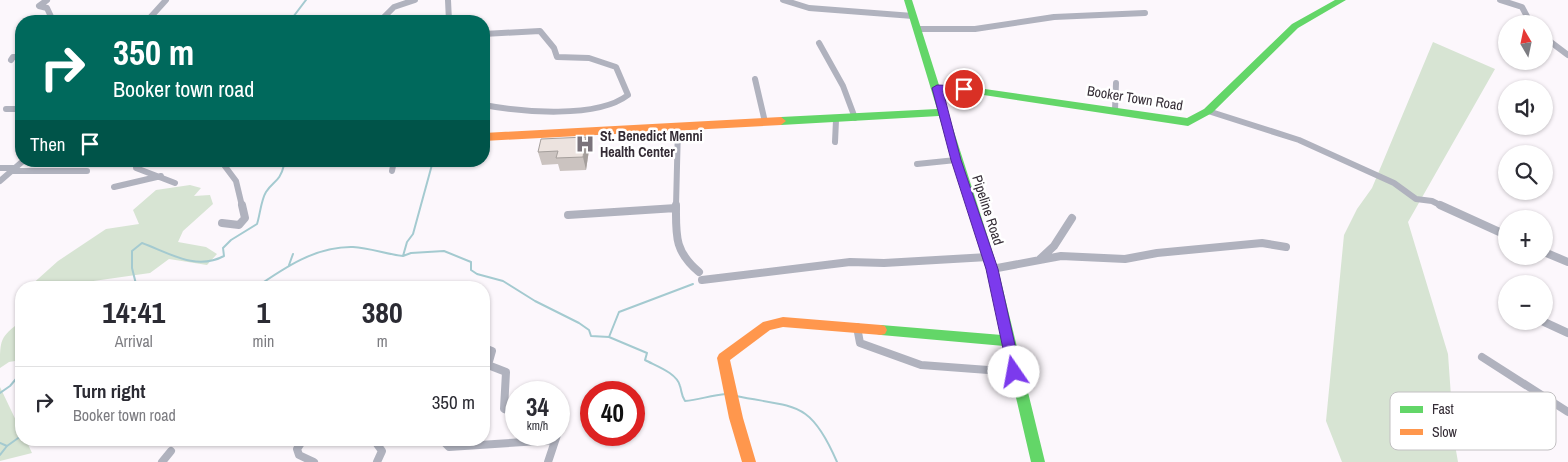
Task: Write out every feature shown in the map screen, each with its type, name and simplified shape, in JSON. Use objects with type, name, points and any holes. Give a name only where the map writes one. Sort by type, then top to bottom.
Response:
[{"type":"street","points":[[47,0],[39,6],[47,8],[50,15]]},
{"type":"street","points":[[152,15],[166,0]]},
{"type":"street","points":[[383,15],[404,2],[415,0]]},
{"type":"street","points":[[448,0],[448,15]]},
{"type":"street","points":[[783,0],[809,8],[913,16]]},
{"type":"street","name":"Pipeline Road","points":[[908,0],[937,88],[956,160],[992,269],[1014,372],[1038,462]]},
{"type":"street","name":"Booker Town Road","points":[[937,88],[971,90],[1188,122],[1208,110],[1295,26],[1342,0]]},
{"type":"street","points":[[1500,0],[1522,7],[1526,15]]},
{"type":"street","points":[[917,29],[975,28],[1054,17],[1145,13]]},
{"type":"street","points":[[490,34],[540,31],[554,48],[557,57],[589,58],[616,67],[628,95],[621,102],[575,110],[505,110],[490,106]]},
{"type":"street","points":[[819,43],[843,86],[855,118]]},
{"type":"street","points":[[1553,44],[1568,55]]},
{"type":"street","points":[[10,60],[15,57]]},
{"type":"street","points":[[756,79],[765,122]]},
{"type":"street","points":[[1114,110],[1116,83]]},
{"type":"street","points":[[6,109],[15,109]]},
{"type":"street","points":[[1208,110],[1299,140],[1394,183],[1416,199],[1432,201],[1498,230]]},
{"type":"street","points":[[490,137],[836,120],[943,112]]},
{"type":"street","points":[[835,142],[836,120]]},
{"type":"street","points":[[678,127],[676,230],[680,254],[700,276],[850,262],[988,257]]},
{"type":"street","points":[[917,164],[956,160]]},
{"type":"street","points":[[136,167],[175,183]]},
{"type":"street","points":[[222,223],[239,225],[245,218],[236,181],[225,167]]},
{"type":"street","points":[[392,171],[393,167]]},
{"type":"street","points":[[0,168],[87,171]]},
{"type":"street","points":[[0,181],[15,169]]},
{"type":"street","points":[[114,187],[161,176]]},
{"type":"street","points":[[568,215],[676,208]]},
{"type":"street","points":[[1039,260],[1054,246],[1072,218]]},
{"type":"street","points":[[992,269],[1019,266],[1061,256],[1125,259],[1157,253],[1255,243],[1286,248]]},
{"type":"street","points":[[1553,256],[1568,262]]},
{"type":"street","points":[[749,462],[732,402],[723,358],[767,326],[783,322],[1008,341]]},
{"type":"street","points":[[1553,326],[1568,333]]},
{"type":"street","points":[[857,327],[860,343],[921,365],[1014,372]]},
{"type":"street","points":[[1482,358],[1536,392]]},
{"type":"street","points":[[490,366],[506,372],[505,381]]},
{"type":"street","points":[[505,381],[503,400],[505,409]]},
{"type":"street","points":[[1556,404],[1568,412]]},
{"type":"street","points":[[490,444],[505,442]]},
{"type":"street","points":[[299,446],[297,449],[299,455],[314,462]]},
{"type":"street","points":[[377,462],[382,451],[378,446]]},
{"type":"street","points":[[448,446],[461,446]]},
{"type":"street","points":[[548,462],[553,446]]},
{"type":"street","points":[[162,462],[171,451]]},
{"type":"green space","points":[[1433,42],[1495,69],[1408,222],[1448,354],[1451,392],[1390,392],[1390,450],[1456,450],[1458,462],[1342,462],[1326,421],[1344,235],[1357,209],[1372,188]]},
{"type":"green space","points":[[190,185],[201,188],[194,196],[210,195],[213,204],[183,231],[178,242],[206,247],[217,254],[207,265],[169,259],[150,273],[93,281],[36,281],[58,261],[106,229],[139,224],[133,210],[156,190]]},
{"type":"green space","points":[[15,326],[15,361],[9,362],[0,368],[1,344],[9,331]]},
{"type":"green space","points":[[0,387],[15,418],[15,446],[29,446],[32,453],[0,461]]},
{"type":"building","points":[[959,84],[975,85],[977,92],[961,92]]},
{"type":"building","points":[[586,137],[583,157],[556,158],[558,151],[538,152],[541,139]]},
{"type":"waterway","points":[[295,15],[306,0]]},
{"type":"waterway","points":[[135,281],[132,268],[132,251],[142,243],[193,261],[203,262],[224,256],[223,248],[231,240],[257,224],[264,195],[278,178],[283,167]]},
{"type":"waterway","points":[[403,256],[407,242],[413,234],[431,167]]},
{"type":"waterway","points":[[265,281],[289,266],[326,250],[353,247],[403,256]]},
{"type":"waterway","points":[[403,256],[411,253],[444,251],[471,262],[471,270],[477,274],[503,281],[535,301],[579,323],[589,330],[591,336],[609,337]]},
{"type":"waterway","points":[[289,265],[293,254]]},
{"type":"waterway","points":[[609,337],[619,312],[693,284]]},
{"type":"waterway","points":[[609,337],[647,353],[645,360],[666,370],[675,377],[685,401],[726,394]]},
{"type":"waterway","points":[[0,393],[15,380]]},
{"type":"waterway","points":[[736,396],[799,410],[818,427],[837,462]]},
{"type":"waterway","points":[[7,446],[15,440]]},
{"type":"waterway","points":[[0,443],[7,446]]},
{"type":"waterway","points":[[0,455],[7,446]]},
{"type":"traffic: fast","points":[[908,0],[992,269],[1038,462]]},
{"type":"traffic: fast","points":[[937,88],[964,89],[1188,122],[1208,111],[1295,26],[1342,0]]},
{"type":"traffic: fast","points":[[781,121],[943,112]]},
{"type":"traffic: fast","points":[[881,330],[1008,341]]},
{"type":"traffic: slow","points":[[490,137],[781,121]]},
{"type":"traffic: slow","points":[[749,462],[736,418],[723,358],[767,326],[783,322],[881,330]]},
{"type":"place","name":"St. Benedict Menni Health Center","points":[[585,144]]},
{"type":"route","points":[[964,89],[937,88],[956,160],[992,269],[1003,313],[1014,372]]}]
